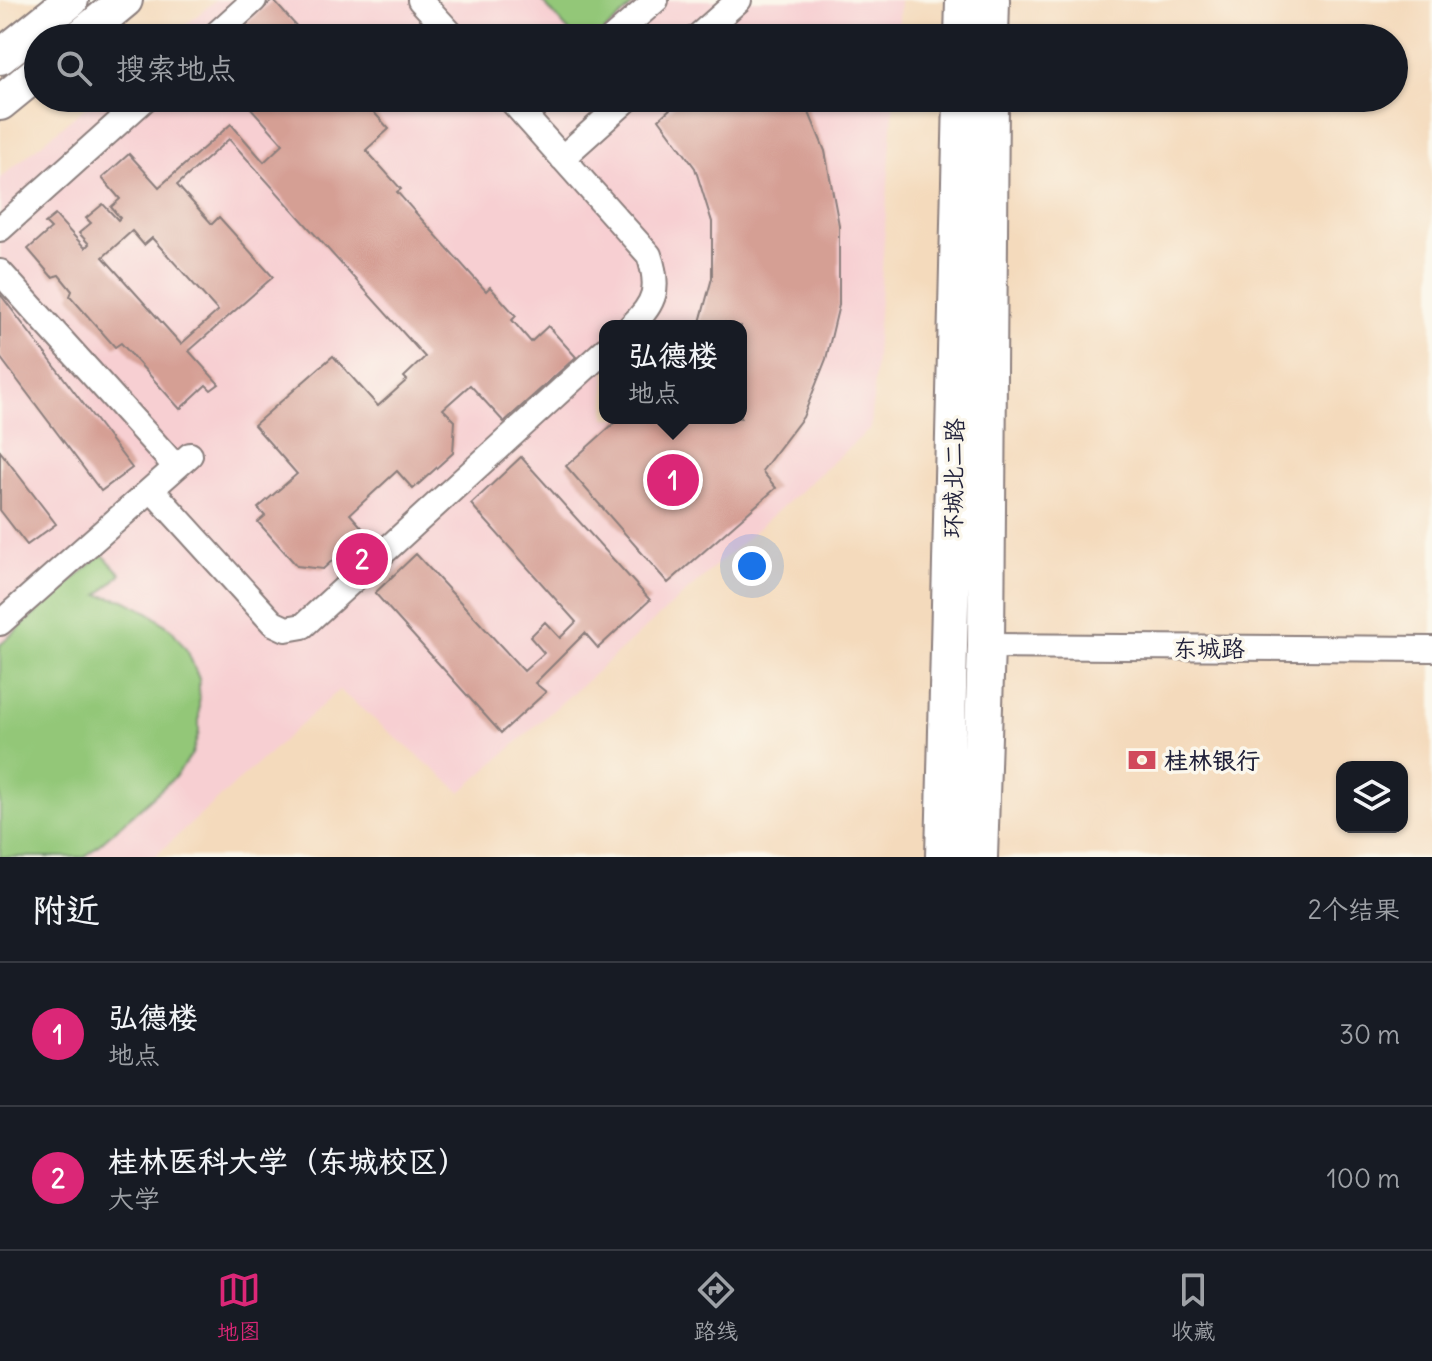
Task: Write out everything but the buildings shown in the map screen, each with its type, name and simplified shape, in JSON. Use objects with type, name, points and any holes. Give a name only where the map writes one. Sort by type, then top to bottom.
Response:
[{"type":"main road","points":[[963,24],[964,0]]},
{"type":"main road","points":[[990,24],[991,0]]},
{"type":"main road","name":"环城北二路","points":[[944,857],[962,112]]},
{"type":"main road","name":"环城北二路","points":[[979,857],[986,646],[990,112]]},
{"type":"street","points":[[41,24],[71,0]]},
{"type":"street","points":[[96,24],[125,0]]},
{"type":"street","points":[[227,24],[254,0]]},
{"type":"street","points":[[420,0],[442,24]]},
{"type":"street","points":[[628,24],[656,0]]},
{"type":"street","points":[[712,24],[739,0]]},
{"type":"street","points":[[0,57],[24,38]]},
{"type":"street","points":[[0,103],[24,83]]},
{"type":"street","points":[[0,229],[130,112]]},
{"type":"street","points":[[522,112],[649,255],[656,278],[655,289],[649,307],[637,320]]},
{"type":"street","points":[[562,158],[613,112]]},
{"type":"street","points":[[0,272],[183,461],[0,623]]},
{"type":"street","points":[[152,490],[273,623],[286,629],[303,626],[599,355]]},
{"type":"street","name":"东城路","points":[[986,646],[1432,649]]},
{"type":"shaded area","points":[[216,0],[900,0],[899,24],[187,24]]},
{"type":"shaded area","points":[[80,112],[893,112],[871,428],[461,792],[339,690],[154,857],[0,857],[0,178]]},
{"type":"green space","points":[[541,0],[639,0],[612,24],[562,24]]},
{"type":"green space","points":[[102,554],[121,574],[99,595],[124,600],[150,613],[172,630],[188,652],[199,679],[199,732],[192,754],[175,777],[85,857],[0,857],[0,645]]},
{"type":"place","name":"弘德楼","points":[[673,480]]},
{"type":"place","name":"桂林医科大学（东城校区）","points":[[362,559]]},
{"type":"place","name":"桂林银行","points":[[1142,760]]}]
